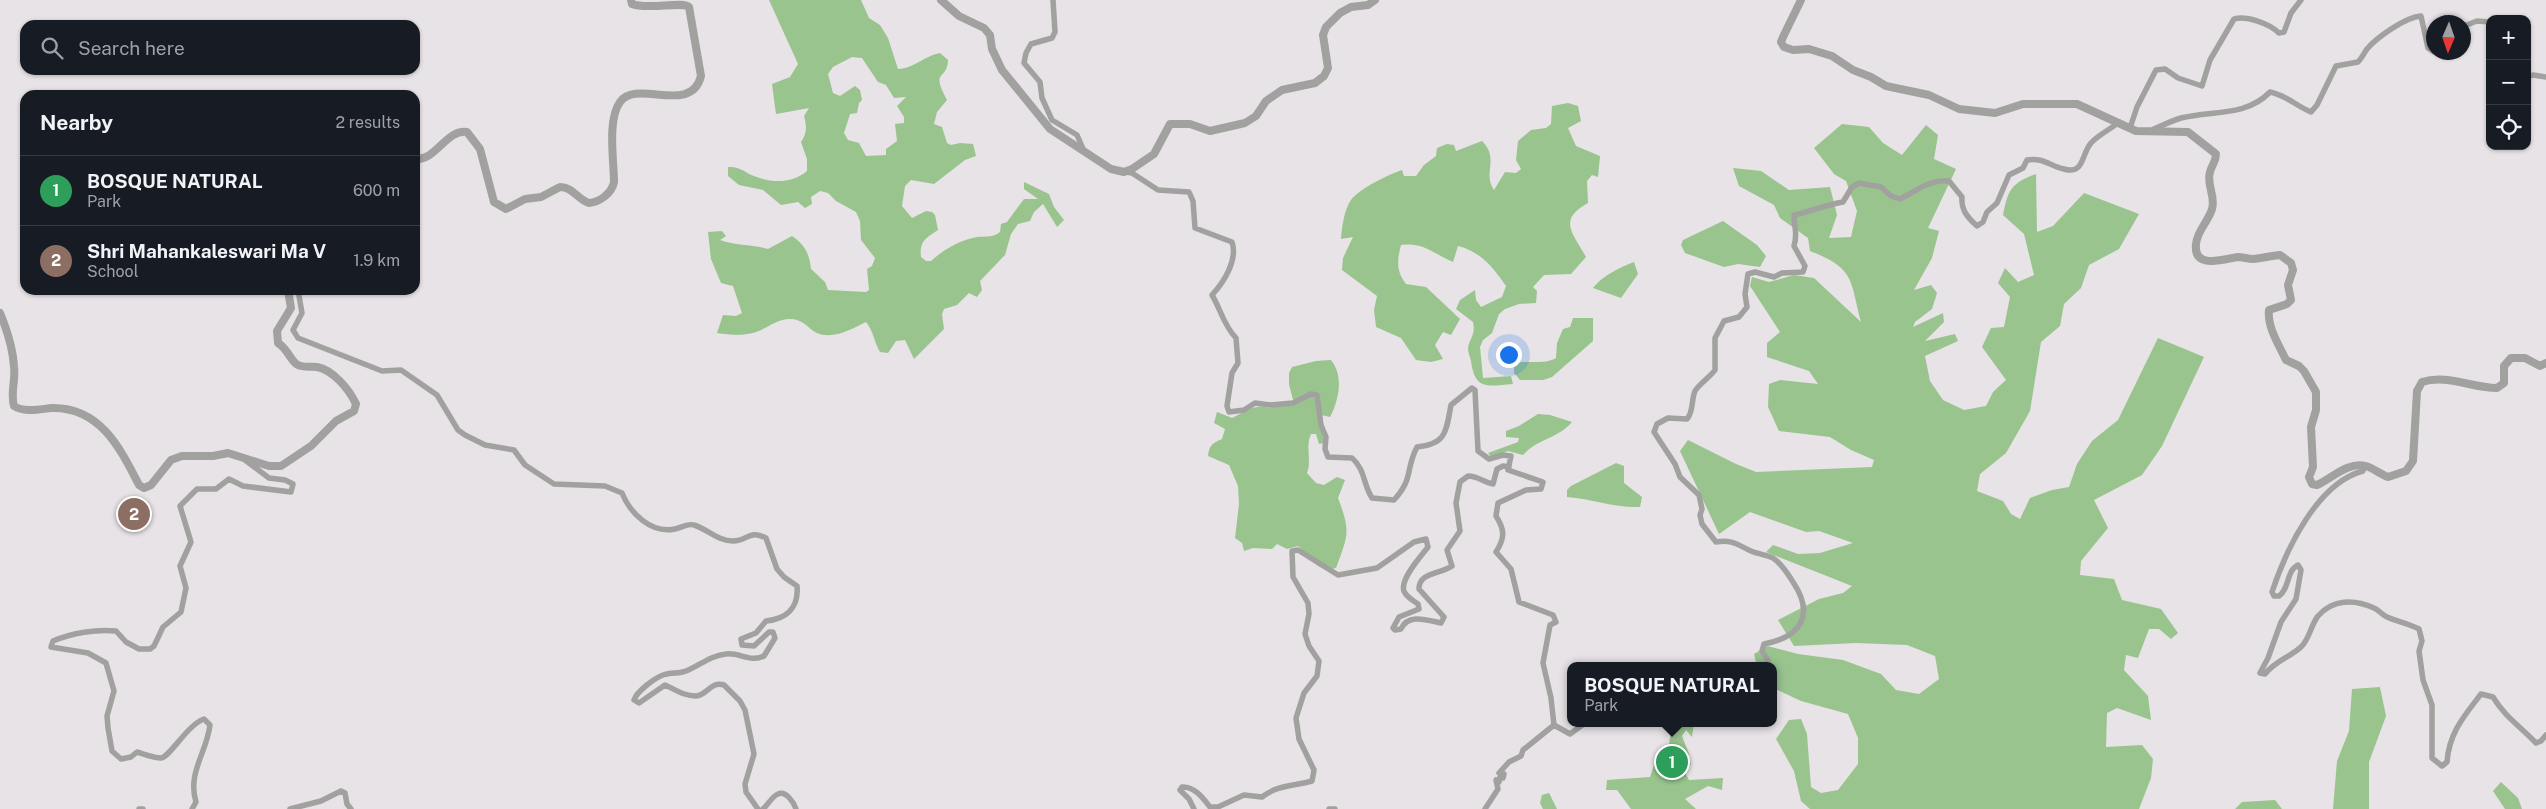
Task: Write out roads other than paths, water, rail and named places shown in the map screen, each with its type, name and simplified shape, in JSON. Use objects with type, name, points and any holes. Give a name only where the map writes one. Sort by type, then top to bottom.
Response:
[{"type":"street","points":[[420,159],[428,156],[456,134],[467,132],[480,149],[494,202],[500,208],[506,209],[525,199],[541,197],[560,187],[572,190],[581,200],[589,203],[604,197],[613,188],[614,182],[613,137],[615,114],[619,102],[625,97],[644,93],[674,97],[691,90],[700,82],[701,76],[688,7],[682,3],[660,7],[638,6],[632,4],[631,0]]},
{"type":"street","points":[[941,0],[959,16],[984,28],[990,35],[992,49],[1002,70],[1013,80],[1024,98],[1050,129],[1111,168],[1132,173],[1158,190],[1189,192],[1193,201],[1195,228],[1232,242],[1234,248],[1232,263],[1228,267],[1223,283],[1212,295],[1220,308],[1226,329],[1236,338],[1238,363],[1232,373],[1227,406],[1229,412],[1244,410],[1255,404],[1293,403],[1311,394],[1317,395],[1321,425],[1326,437],[1325,449],[1328,457],[1352,458],[1363,471],[1365,487],[1372,498],[1394,500],[1405,488],[1410,475],[1411,458],[1416,447],[1437,444],[1446,433],[1451,405],[1472,388],[1476,390],[1478,451],[1489,459],[1503,455],[1511,456],[1508,470],[1544,482],[1542,489],[1526,490],[1498,503],[1496,516],[1502,527],[1503,541],[1496,552],[1511,569],[1519,602],[1553,615],[1556,622],[1550,625],[1543,663],[1551,698],[1554,725]]},
{"type":"street","points":[[1053,0],[1055,32],[1052,38],[1031,44],[1026,53],[1024,63],[1040,82],[1042,98],[1052,120],[1077,135],[1084,150]]},
{"type":"street","points":[[1124,172],[1132,169],[1154,154],[1170,124],[1190,124],[1210,131],[1245,123],[1256,116],[1266,101],[1282,90],[1315,83],[1324,76],[1328,68],[1323,35],[1326,26],[1346,10],[1368,5],[1375,0]]},
{"type":"street","points":[[1801,0],[1783,36],[1781,42],[1784,47],[1793,50],[1809,49],[1832,56],[1848,67],[1871,76],[1886,86],[1929,96],[1959,109],[1996,113],[2023,104],[2076,104],[2130,128],[2146,133],[2188,132],[2216,154],[2216,161],[2209,178],[2213,198],[2212,209],[2196,242],[2196,249],[2200,257],[2208,262],[2239,257],[2253,258],[2280,255],[2291,263],[2293,270],[2288,285],[2291,300],[2287,304],[2269,310],[2268,316],[2286,360],[2299,366],[2304,371],[2316,392],[2316,405],[2311,427],[2314,453],[2310,482],[2318,485],[2331,475],[2353,466],[2365,466],[2388,477],[2406,471],[2411,466],[2418,391],[2422,382],[2431,379],[2446,380],[2497,388],[2504,383],[2504,366],[2511,358],[2525,358],[2532,364],[2540,366],[2546,363]]},
{"type":"street","points":[[2130,128],[2137,107],[2156,70],[2165,69],[2178,78],[2202,86],[2210,60],[2234,19],[2241,17],[2274,28],[2279,33],[2284,32],[2292,13],[2301,0]]},
{"type":"street","points":[[2146,133],[2182,118],[2227,113],[2261,101],[2270,92],[2282,94],[2299,107],[2311,112],[2317,105],[2336,66],[2358,62],[2366,49],[2387,31],[2413,17],[2421,16],[2426,39]]},
{"type":"street","points":[[2471,23],[2477,21],[2486,22]]},
{"type":"street","points":[[2531,76],[2546,77]]},
{"type":"street","points":[[1767,662],[1768,660],[1762,651],[1764,644],[1792,635],[1801,624],[1804,610],[1801,595],[1787,573],[1774,559],[1729,540],[1716,542],[1708,534],[1702,524],[1700,514],[1702,509],[1699,495],[1680,477],[1675,464],[1654,432],[1657,424],[1668,418],[1687,419],[1691,414],[1696,389],[1715,370],[1715,338],[1724,321],[1739,317],[1747,307],[1745,294],[1748,274],[1755,272],[1774,277],[1782,272],[1803,272],[1805,266],[1794,246],[1798,236],[1794,224],[1794,215],[1810,213],[1820,207],[1843,202],[1852,187],[1859,183],[1881,186],[1891,196],[1900,199],[1927,184],[1939,180],[1949,181],[1962,197],[1961,206],[1967,216],[1977,226],[1983,222],[1987,212],[1997,203],[2009,175],[2023,168],[2027,160],[2036,158],[2046,160],[2056,168],[2069,171],[2077,169],[2082,164],[2086,151],[2092,142],[2119,122]]},
{"type":"street","points":[[0,313],[7,330],[14,366],[12,393],[14,406],[23,410],[59,408],[73,411],[96,422],[115,441],[141,487],[144,488],[151,485],[171,460],[189,455],[236,453],[269,466],[281,466],[311,446],[336,421],[351,414],[355,408],[354,398],[336,376],[325,369],[298,365],[285,347],[278,343],[277,331],[291,308],[289,295]]},
{"type":"street","points":[[299,295],[302,313],[293,330],[298,338],[382,371],[401,370],[425,389],[437,395],[458,430],[485,445],[514,450],[526,466],[554,484],[614,488],[622,493],[626,503],[635,514],[647,524],[661,529],[674,530],[694,525],[727,540],[735,541],[748,535],[758,534],[766,538],[777,569],[784,578],[797,586],[798,593],[789,613],[781,619],[766,621],[756,633],[741,639],[742,645],[754,646],[769,632],[773,632],[775,638],[764,656],[752,659],[732,653],[708,658],[685,672],[659,677],[637,693],[634,700],[639,703],[665,685],[680,694],[695,696],[712,685],[724,685],[740,701],[745,710],[754,754],[745,784],[746,792],[758,809]]},
{"type":"street","points":[[192,809],[196,802],[192,790],[194,775],[209,738],[210,725],[204,719],[198,721],[181,737],[168,754],[160,758],[137,752],[131,757],[121,760],[112,751],[108,728],[107,716],[114,691],[106,662],[88,653],[51,647],[53,642],[67,635],[102,629],[116,631],[126,642],[139,649],[154,646],[163,627],[181,612],[186,588],[180,566],[191,542],[180,506],[197,489],[216,489],[229,479],[243,486],[291,492],[292,484],[285,480],[269,478],[236,453]]},
{"type":"street","points":[[1194,809],[1189,799],[1180,790],[1182,787],[1187,786],[1195,791],[1210,807],[1218,806],[1244,795],[1262,797],[1272,790],[1295,783],[1312,781],[1314,776],[1314,770],[1299,740],[1296,718],[1304,693],[1317,676],[1318,661],[1304,634],[1310,614],[1308,603],[1293,577],[1292,551],[1298,550],[1338,575],[1377,568],[1414,542],[1426,539],[1428,547],[1408,574],[1403,588],[1406,594],[1418,604],[1419,609],[1399,617],[1394,628],[1395,630],[1401,629],[1406,621],[1411,619],[1441,622],[1444,616],[1419,589],[1419,585],[1426,576],[1452,566],[1448,550],[1460,531],[1456,503],[1460,482],[1468,476],[1481,477],[1486,483],[1493,484],[1497,470],[1503,466],[1509,467]]},
{"type":"street","points":[[2365,466],[2363,471],[2351,475],[2327,494],[2313,509],[2305,525],[2293,539],[2272,592],[2274,596],[2279,596],[2285,592],[2289,576],[2294,567],[2298,565],[2301,570],[2296,599],[2281,622],[2268,658],[2260,673],[2265,674],[2276,661],[2301,647],[2310,636],[2317,617],[2329,607],[2338,602],[2358,603],[2376,608],[2385,616],[2407,622],[2418,629],[2422,641],[2419,651],[2423,680],[2432,705],[2432,758],[2442,766],[2448,762],[2448,746],[2459,724],[2481,694],[2493,697],[2502,713],[2520,726],[2536,743],[2541,741],[2546,735]]},
{"type":"street","points":[[1554,725],[1570,734],[1580,727]]},
{"type":"street","points":[[1485,809],[1498,790],[1496,780],[1499,782],[1500,777],[1503,778],[1504,774],[1500,773],[1509,762],[1520,756],[1523,750],[1554,725]]},
{"type":"street","points":[[290,809],[321,801],[341,791],[345,793],[347,804],[351,809]]},
{"type":"street","points":[[763,809],[777,794],[781,793],[788,796],[796,809]]},
{"type":"street","points":[[1329,809],[1335,809]]},
{"type":"place","name":"Shri Mahankaleswari Ma V","points":[[134,514]]},
{"type":"place","name":"BOSQUE NATURAL","points":[[1672,762]]}]
